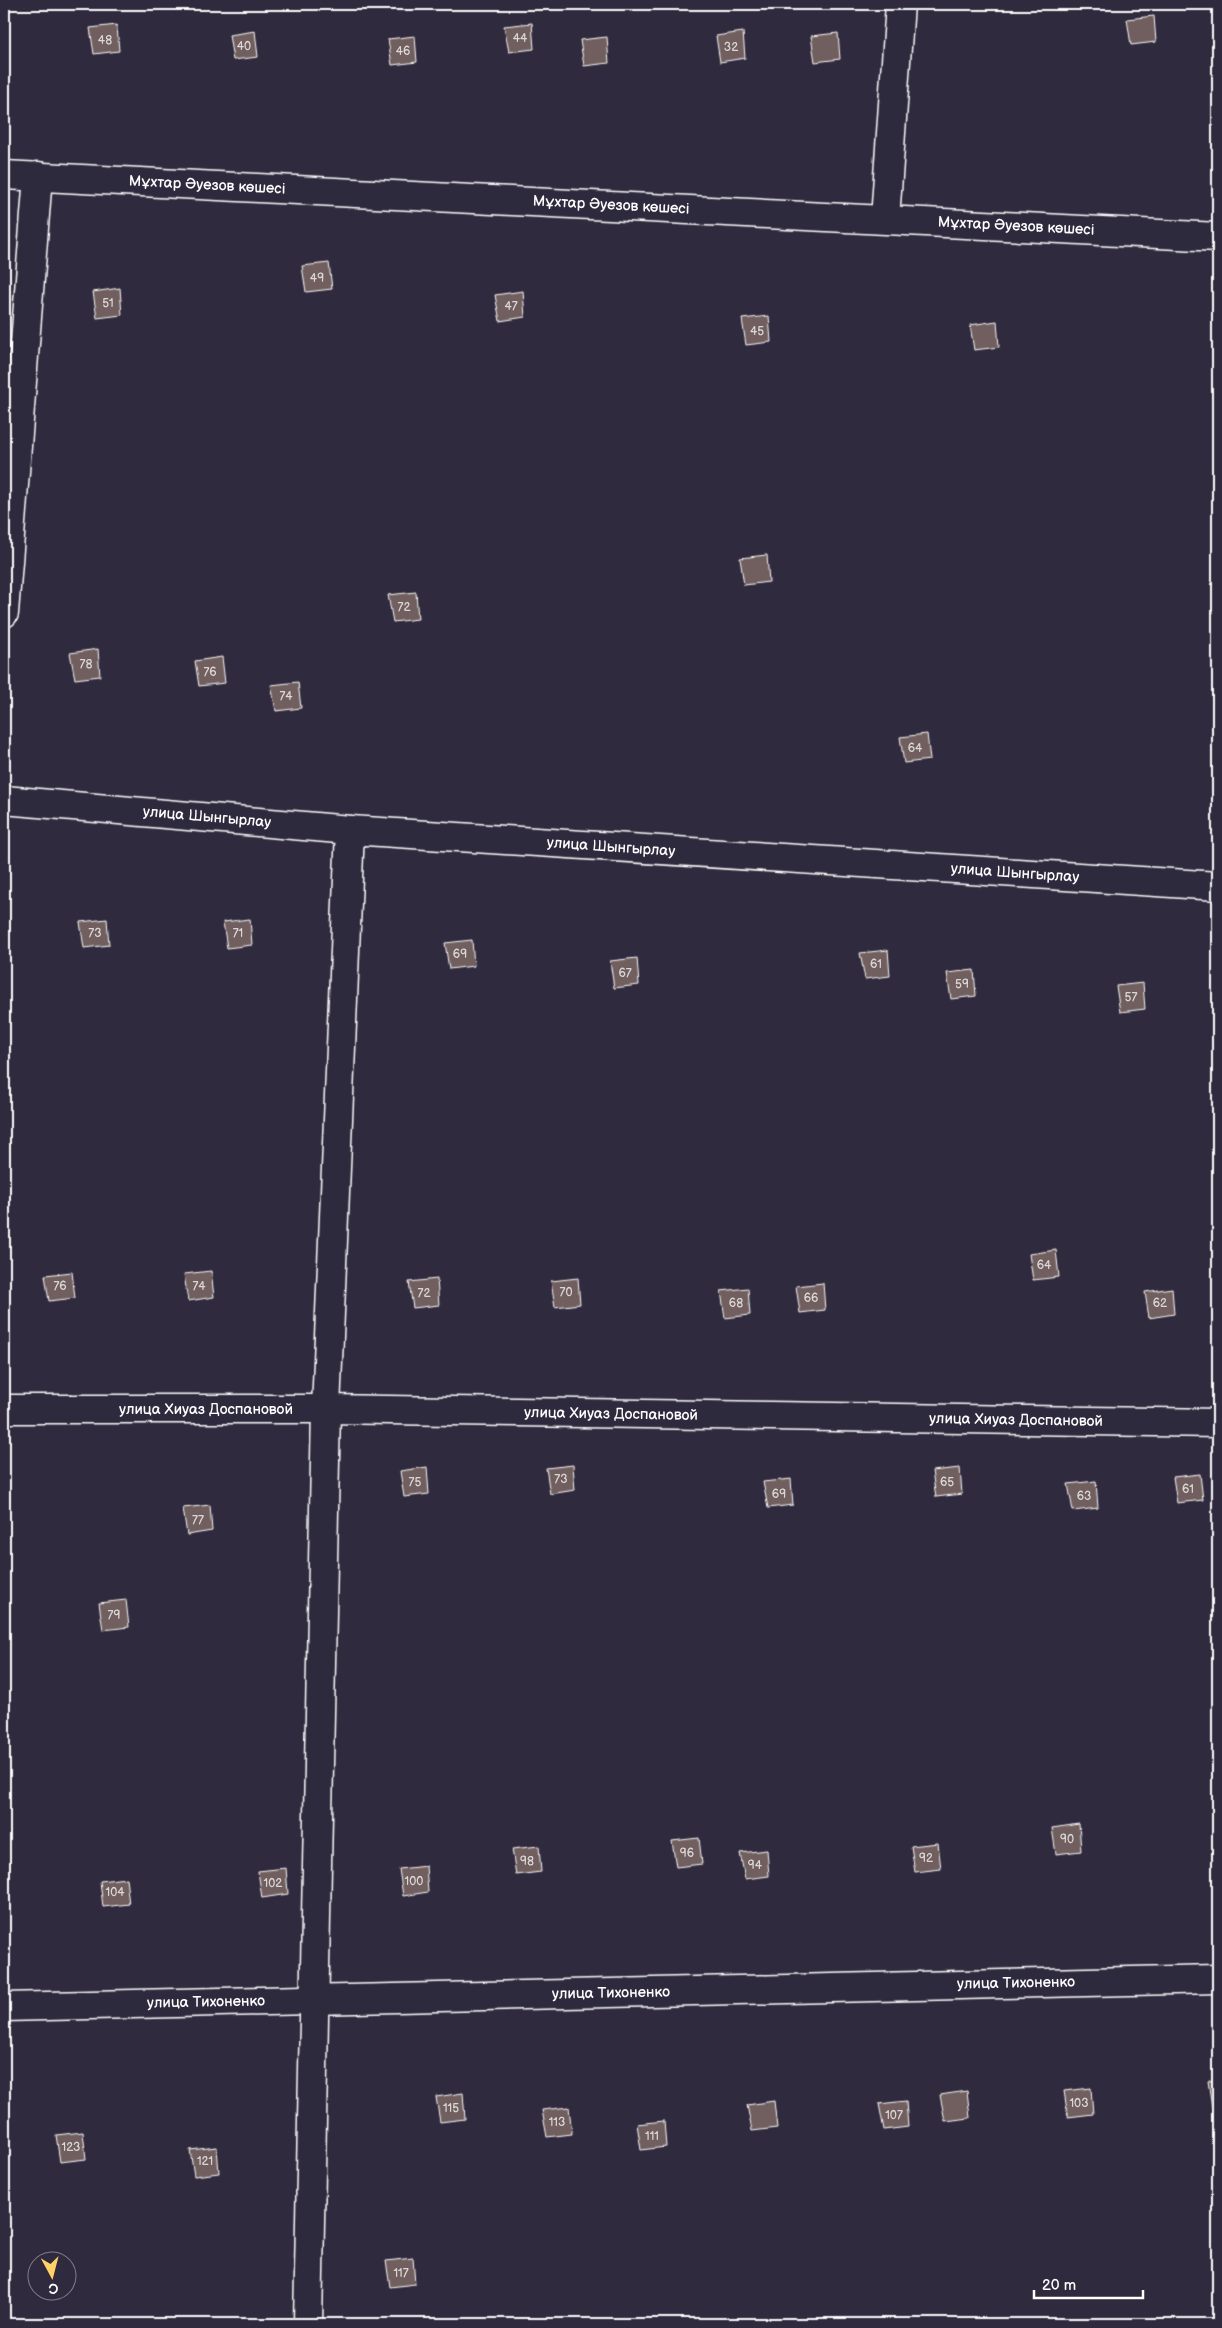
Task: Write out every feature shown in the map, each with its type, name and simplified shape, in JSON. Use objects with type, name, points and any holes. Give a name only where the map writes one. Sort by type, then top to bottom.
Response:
[{"type":"street","points":[[885,219],[900,4]]},
{"type":"street","name":"Мұхтар Әуезов көшесі","points":[[4,175],[885,219],[1218,238]]},
{"type":"street","points":[[4,613],[38,176]]},
{"type":"street","name":"улица Шынгырлау","points":[[4,800],[350,830],[1218,886]]},
{"type":"street","points":[[308,2324],[326,1409],[350,830]]},
{"type":"street","name":"улица Хиуаз Доспановой","points":[[4,1409],[326,1409],[1218,1423]]},
{"type":"street","name":"улица Тихоненко","points":[[4,2007],[1218,1979]]},
{"type":"building","points":[[1154,16],[1156,42],[1131,45],[1127,19]]},
{"type":"building","points":[[532,23],[534,49],[509,52],[504,26]]},
{"type":"building","points":[[117,25],[119,51],[94,54],[90,28]]},
{"type":"building","points":[[255,31],[258,57],[233,60],[229,35]]},
{"type":"building","points":[[743,32],[745,58],[720,62],[716,36]]},
{"type":"building","points":[[838,33],[840,59],[815,62],[811,36]]},
{"type":"building","points":[[415,36],[417,62],[392,65],[388,39]]},
{"type":"building","points":[[607,37],[609,63],[584,66],[580,40]]},
{"type":"building","points":[[329,263],[332,289],[306,292],[302,266]]},
{"type":"building","points":[[120,288],[122,315],[97,318],[93,292]]},
{"type":"building","points":[[523,291],[525,317],[500,321],[495,295]]},
{"type":"building","points":[[769,316],[771,342],[746,345],[742,319]]},
{"type":"building","points":[[997,321],[999,347],[974,350],[970,325]]},
{"type":"building","points":[[767,555],[769,582],[744,585],[740,558]]},
{"type":"building","points":[[416,592],[418,619],[393,622],[388,595]]},
{"type":"building","points":[[98,649],[100,676],[75,679],[70,653]]},
{"type":"building","points":[[222,657],[225,683],[199,686],[195,661]]},
{"type":"building","points":[[298,682],[301,708],[276,711],[271,685]]},
{"type":"building","points":[[927,734],[930,760],[904,763],[900,737]]},
{"type":"building","points":[[107,919],[109,945],[84,948],[80,922]]},
{"type":"building","points":[[250,919],[252,945],[227,948],[223,922]]},
{"type":"building","points":[[472,940],[474,966],[449,969],[445,943]]},
{"type":"building","points":[[888,950],[890,976],[865,979],[860,953]]},
{"type":"building","points":[[637,958],[639,985],[614,988],[610,961]]},
{"type":"building","points":[[974,970],[976,996],[951,999],[947,973]]},
{"type":"building","points":[[1143,983],[1145,1009],[1120,1012],[1116,986]]},
{"type":"building","points":[[1056,1250],[1059,1277],[1033,1280],[1029,1254]]},
{"type":"building","points":[[211,1271],[214,1297],[188,1301],[184,1274]]},
{"type":"building","points":[[72,1272],[75,1298],[49,1301],[45,1275]]},
{"type":"building","points":[[578,1278],[580,1304],[555,1307],[551,1281]]},
{"type":"building","points":[[437,1279],[439,1305],[413,1308],[409,1282]]},
{"type":"building","points":[[823,1283],[825,1310],[800,1313],[796,1286]]},
{"type":"building","points":[[748,1288],[750,1315],[725,1318],[721,1291]]},
{"type":"building","points":[[1172,1288],[1174,1314],[1149,1318],[1145,1292]]},
{"type":"building","points":[[573,1465],[575,1490],[550,1494],[546,1468]]},
{"type":"building","points":[[427,1467],[429,1494],[404,1497],[400,1471]]},
{"type":"building","points":[[960,1468],[962,1494],[936,1497],[932,1471]]},
{"type":"building","points":[[1200,1474],[1203,1500],[1177,1503],[1173,1477]]},
{"type":"building","points":[[791,1479],[793,1505],[768,1508],[763,1482]]},
{"type":"building","points":[[1096,1481],[1098,1508],[1073,1511],[1068,1484]]},
{"type":"building","points":[[210,1505],[212,1531],[187,1535],[183,1508]]},
{"type":"building","points":[[126,1600],[129,1627],[103,1630],[99,1603]]},
{"type":"building","points":[[1079,1824],[1081,1851],[1056,1854],[1052,1828]]},
{"type":"building","points":[[699,1838],[702,1864],[676,1867],[672,1841]]},
{"type":"building","points":[[938,1843],[941,1869],[915,1872],[911,1846]]},
{"type":"building","points":[[539,1846],[541,1872],[516,1875],[512,1849]]},
{"type":"building","points":[[767,1850],[769,1876],[745,1879],[740,1853]]},
{"type":"building","points":[[426,1866],[428,1892],[403,1896],[399,1869]]},
{"type":"building","points":[[286,1868],[288,1894],[262,1898],[258,1871]]},
{"type":"building","points":[[126,1878],[129,1904],[103,1907],[100,1881]]},
{"type":"building","points":[[1218,2080],[1218,2106],[1212,2107],[1208,2081]]},
{"type":"building","points":[[1091,2088],[1093,2114],[1068,2117],[1064,2091]]},
{"type":"building","points":[[967,2091],[970,2118],[945,2121],[940,2095]]},
{"type":"building","points":[[463,2093],[465,2119],[440,2122],[436,2097]]},
{"type":"building","points":[[774,2101],[777,2128],[752,2131],[747,2105]]},
{"type":"building","points":[[906,2101],[908,2127],[884,2130],[879,2104]]},
{"type":"building","points":[[569,2107],[572,2134],[547,2137],[542,2110]]},
{"type":"building","points":[[664,2121],[666,2147],[641,2150],[637,2124]]},
{"type":"building","points":[[83,2132],[86,2159],[60,2162],[56,2135]]},
{"type":"building","points":[[217,2147],[219,2173],[194,2176],[190,2150]]},
{"type":"building","points":[[413,2258],[415,2284],[390,2287],[386,2261]]}]
